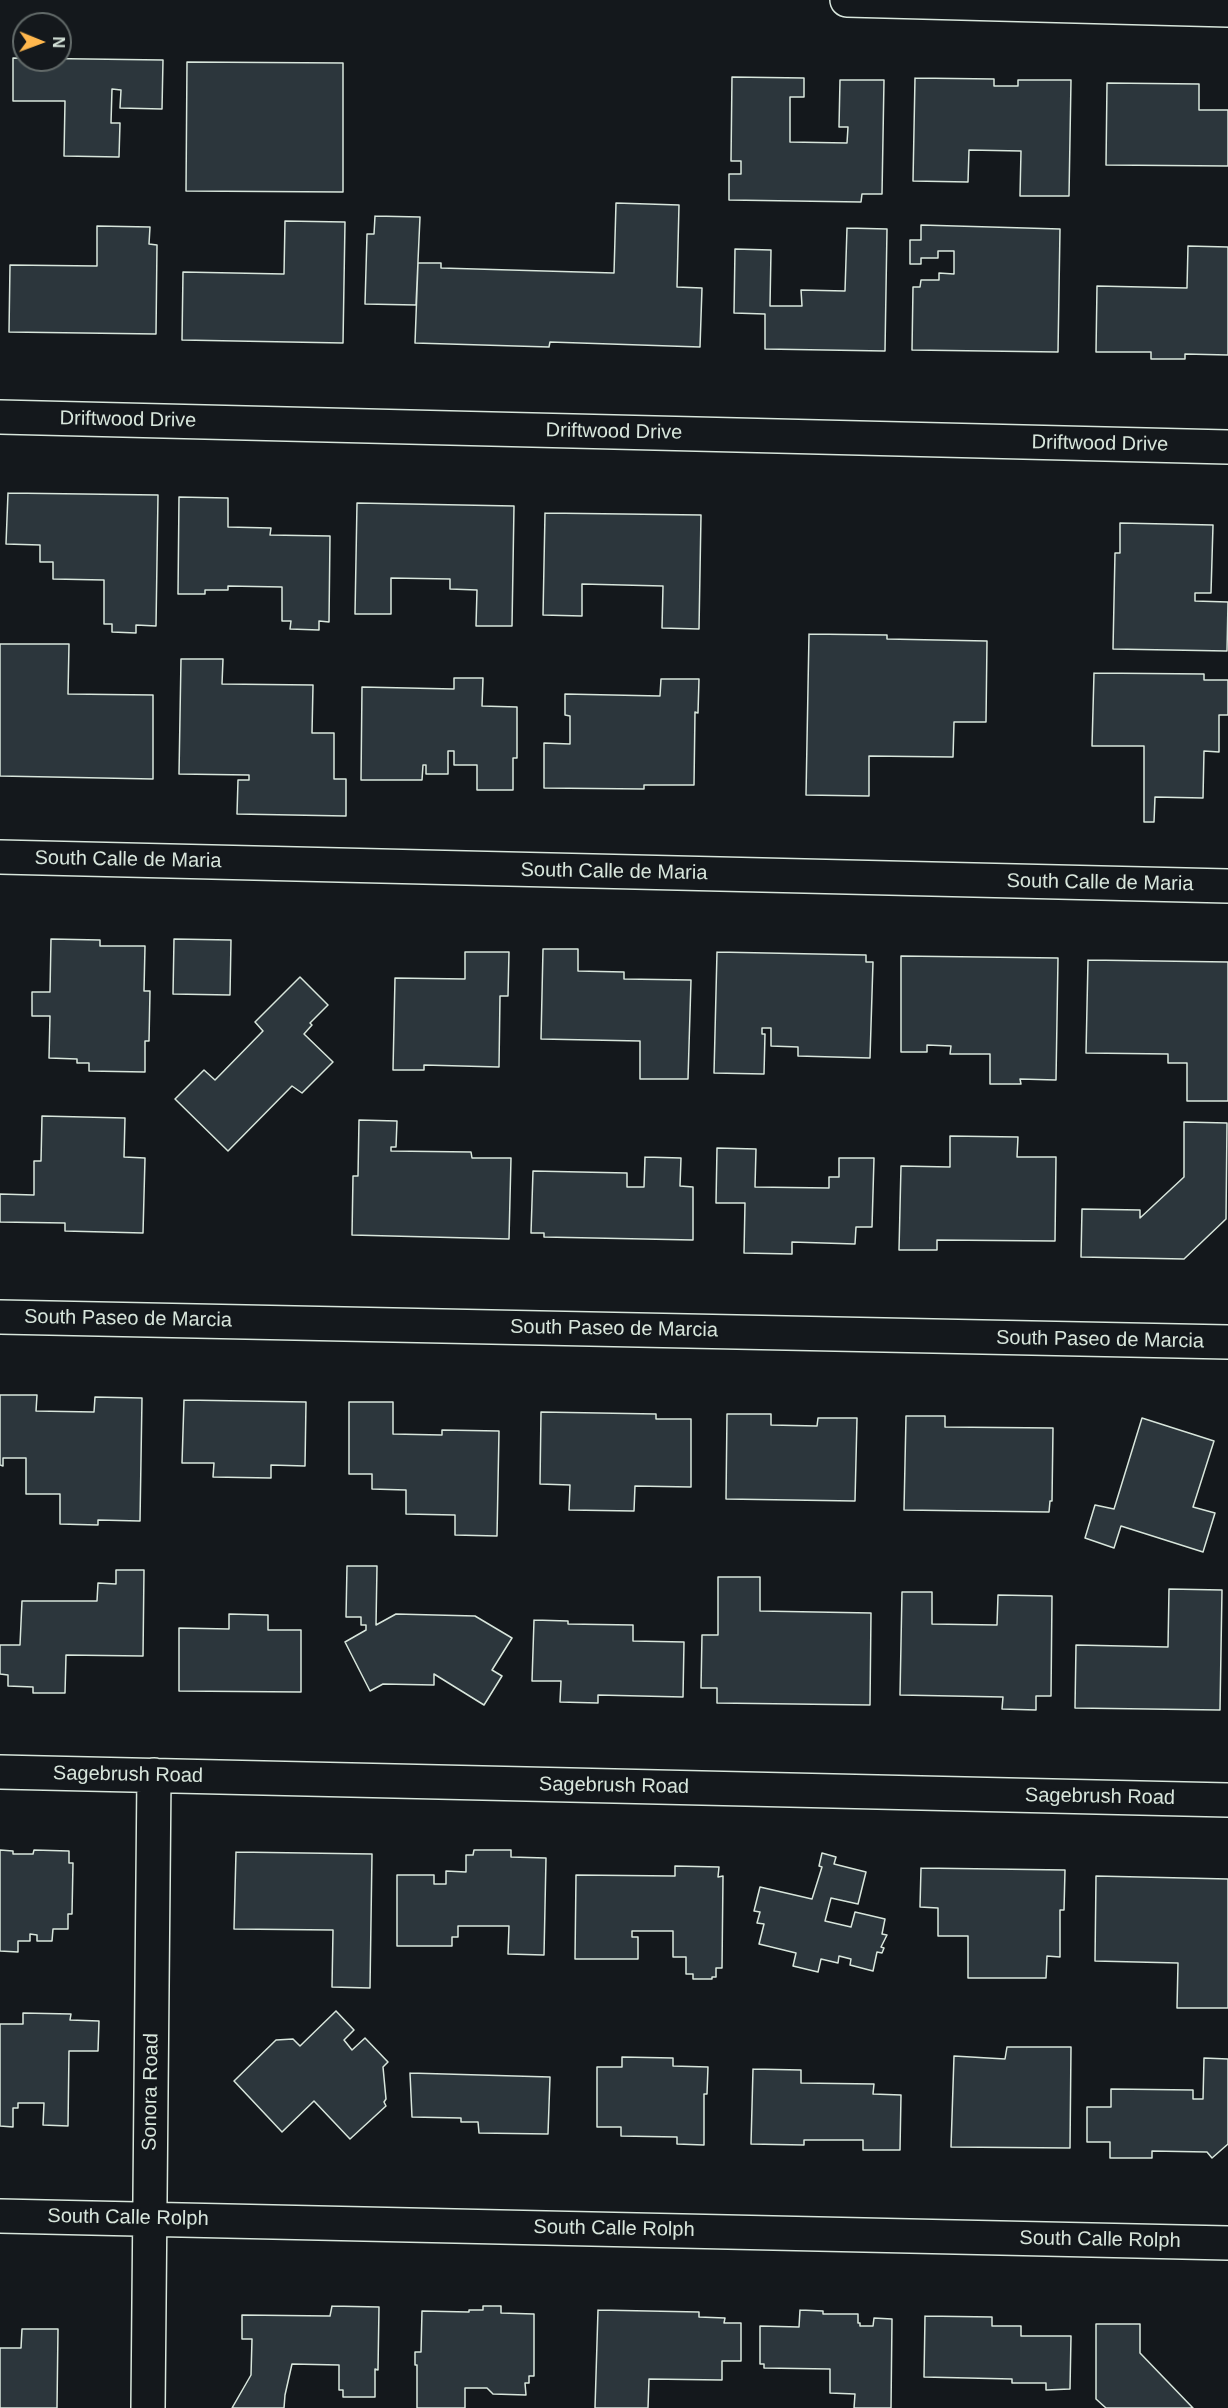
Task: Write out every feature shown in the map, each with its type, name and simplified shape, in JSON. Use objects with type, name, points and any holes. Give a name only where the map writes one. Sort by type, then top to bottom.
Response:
[{"type":"street","points":[[847,0],[1228,9]]},
{"type":"street","name":"Driftwood Drive","points":[[0,417],[1228,447]]},
{"type":"street","name":"South Calle de Maria","points":[[0,857],[1228,886]]},
{"type":"street","name":"South Paseo de Marcia","points":[[0,1317],[1228,1342]]},
{"type":"street","name":"Sagebrush Road","points":[[0,1773],[1228,1800]]},
{"type":"street","name":"Sonora Road","points":[[148,2408],[154,1775]]},
{"type":"street","name":"South Calle Rolph","points":[[0,2216],[1228,2243]]},
{"type":"building","points":[[72,59],[163,60],[162,109],[120,108],[121,90],[112,89],[111,123],[120,123],[119,157],[64,156],[65,101],[13,101],[13,72],[72,72]]},
{"type":"building","points":[[187,62],[343,63],[343,192],[186,191]]},
{"type":"building","points":[[732,77],[804,78],[804,97],[790,97],[790,142],[847,143],[848,127],[839,127],[840,80],[884,80],[882,194],[862,194],[861,202],[729,200],[729,174],[741,174],[741,161],[731,161]]},
{"type":"building","points":[[915,78],[994,79],[994,86],[1018,86],[1018,80],[1071,80],[1069,196],[1020,196],[1021,151],[969,150],[968,182],[913,181]]},
{"type":"building","points":[[1107,83],[1199,84],[1199,110],[1228,110],[1228,166],[1106,165]]},
{"type":"building","points":[[616,203],[679,205],[677,287],[702,288],[700,347],[550,342],[549,347],[415,343],[418,263],[441,263],[441,268],[614,273]]},
{"type":"building","points":[[375,216],[420,217],[416,305],[365,304],[367,234],[374,234]]},
{"type":"building","points":[[285,221],[345,222],[343,343],[182,340],[183,272],[284,274]]},
{"type":"building","points":[[921,225],[1060,229],[1058,352],[912,350],[913,287],[920,287],[921,280],[939,280],[939,273],[954,274],[954,251],[938,251],[938,258],[921,258],[921,264],[910,264],[910,240],[921,240]]},
{"type":"building","points":[[97,226],[150,227],[149,244],[157,245],[156,334],[9,332],[10,265],[97,266]]},
{"type":"building","points":[[847,228],[887,229],[885,351],[765,349],[765,314],[734,313],[735,249],[771,250],[770,306],[802,306],[801,290],[845,291]]},
{"type":"building","points":[[1188,246],[1228,247],[1228,355],[1185,354],[1185,359],[1151,359],[1151,352],[1096,352],[1097,286],[1187,288]]},
{"type":"building","points":[[8,493],[158,495],[156,626],[136,625],[136,633],[112,632],[112,624],[104,624],[104,580],[53,579],[53,562],[40,562],[40,545],[6,544]]},
{"type":"building","points":[[179,497],[228,498],[228,527],[271,528],[270,535],[330,536],[329,622],[319,621],[319,630],[290,629],[291,621],[282,621],[282,587],[228,586],[228,590],[205,590],[205,594],[178,594]]},
{"type":"building","points":[[357,503],[514,506],[512,626],[476,626],[477,590],[450,589],[450,579],[391,578],[391,614],[355,614]]},
{"type":"building","points":[[545,513],[701,515],[699,629],[662,628],[663,586],[582,584],[582,616],[543,615]]},
{"type":"building","points":[[1120,523],[1213,525],[1211,593],[1195,593],[1195,601],[1228,602],[1227,651],[1113,649],[1115,553],[1120,553]]},
{"type":"building","points":[[809,634],[887,635],[887,639],[987,641],[986,722],[954,722],[953,757],[869,756],[869,796],[806,795]]},
{"type":"building","points":[[0,644],[69,644],[68,694],[153,695],[153,779],[0,776]]},
{"type":"building","points":[[181,659],[223,659],[222,684],[313,685],[312,733],[334,733],[334,779],[346,779],[346,816],[237,814],[238,780],[249,780],[249,775],[179,774]]},
{"type":"building","points":[[1094,673],[1204,674],[1204,680],[1228,680],[1228,715],[1219,715],[1219,752],[1204,751],[1203,798],[1155,797],[1154,822],[1144,822],[1144,746],[1092,746]]},
{"type":"building","points":[[454,678],[483,678],[482,706],[517,707],[517,758],[513,758],[513,790],[477,790],[477,765],[454,765],[454,751],[448,751],[448,774],[426,774],[426,765],[423,765],[422,780],[361,780],[362,687],[454,689]]},
{"type":"building","points":[[661,679],[699,679],[698,713],[695,712],[694,785],[644,785],[644,789],[544,788],[544,743],[570,744],[570,716],[565,715],[565,694],[660,696]]},
{"type":"building","points":[[51,939],[100,940],[100,946],[145,946],[144,991],[150,991],[149,1041],[145,1041],[145,1072],[89,1071],[89,1063],[77,1063],[77,1059],[49,1058],[50,1016],[32,1016],[32,992],[50,992]]},
{"type":"building","points":[[174,939],[231,940],[230,995],[173,994]]},
{"type":"building","points":[[543,949],[578,949],[578,971],[624,972],[624,979],[691,980],[688,1079],[640,1079],[640,1041],[541,1039]]},
{"type":"building","points":[[465,952],[509,952],[508,996],[500,996],[499,1067],[424,1065],[424,1070],[393,1070],[395,978],[465,979]]},
{"type":"building","points":[[717,952],[866,955],[866,962],[873,962],[870,1058],[798,1056],[798,1047],[771,1046],[771,1028],[762,1028],[762,1034],[765,1034],[764,1074],[714,1073]]},
{"type":"building","points":[[901,956],[1058,958],[1056,1080],[1020,1079],[1021,1084],[990,1084],[990,1054],[950,1054],[951,1046],[927,1045],[927,1052],[901,1052]]},
{"type":"building","points":[[1088,960],[1228,962],[1228,1101],[1187,1101],[1187,1063],[1168,1063],[1168,1054],[1086,1053]]},
{"type":"building","points":[[300,977],[328,1005],[310,1023],[312,1025],[304,1034],[333,1062],[302,1093],[292,1086],[228,1151],[175,1099],[204,1070],[215,1080],[263,1031],[255,1022]]},
{"type":"building","points":[[42,1116],[125,1118],[124,1157],[145,1158],[143,1233],[65,1231],[65,1223],[0,1222],[0,1194],[34,1195],[34,1161],[41,1161]]},
{"type":"building","points":[[359,1120],[397,1121],[396,1147],[391,1147],[391,1151],[471,1152],[472,1158],[511,1158],[509,1239],[352,1235],[353,1176],[358,1176]]},
{"type":"building","points":[[1184,1122],[1227,1123],[1226,1219],[1184,1259],[1081,1257],[1082,1209],[1140,1210],[1140,1218],[1184,1177]]},
{"type":"building","points":[[950,1136],[1018,1137],[1017,1157],[1056,1157],[1055,1241],[937,1240],[937,1250],[899,1250],[901,1166],[950,1167]]},
{"type":"building","points":[[717,1148],[756,1149],[755,1187],[829,1188],[829,1177],[839,1177],[839,1158],[874,1158],[872,1227],[856,1227],[855,1244],[792,1242],[792,1254],[744,1253],[745,1203],[716,1203]]},
{"type":"building","points":[[645,1157],[681,1158],[680,1186],[693,1187],[693,1240],[544,1237],[544,1233],[531,1233],[533,1171],[627,1173],[627,1187],[644,1187]]},
{"type":"building","points":[[0,1395],[37,1395],[36,1411],[94,1412],[95,1397],[142,1398],[140,1521],[98,1520],[98,1525],[60,1524],[60,1494],[26,1494],[26,1458],[3,1458],[3,1466],[0,1465]]},
{"type":"building","points":[[184,1400],[306,1402],[305,1466],[271,1465],[271,1478],[213,1477],[214,1463],[182,1463]]},
{"type":"building","points":[[349,1402],[393,1402],[393,1434],[442,1435],[442,1430],[499,1431],[497,1536],[455,1535],[455,1515],[406,1514],[406,1490],[372,1489],[372,1474],[349,1474]]},
{"type":"building","points":[[541,1412],[656,1414],[656,1419],[691,1419],[691,1487],[635,1486],[634,1511],[569,1510],[570,1485],[540,1484]]},
{"type":"building","points":[[727,1414],[771,1414],[771,1425],[817,1426],[818,1418],[857,1418],[855,1501],[726,1499]]},
{"type":"building","points":[[906,1416],[945,1416],[945,1427],[1053,1428],[1052,1501],[1050,1501],[1049,1512],[904,1510]]},
{"type":"building","points":[[1142,1418],[1214,1441],[1193,1507],[1215,1513],[1203,1552],[1121,1526],[1114,1548],[1085,1538],[1095,1505],[1114,1509]]},
{"type":"building","points":[[347,1566],[377,1566],[376,1625],[396,1614],[475,1616],[512,1638],[492,1670],[502,1676],[484,1705],[434,1674],[434,1685],[383,1684],[370,1691],[345,1642],[366,1630],[366,1625],[361,1625],[361,1617],[346,1617]]},
{"type":"building","points":[[116,1570],[144,1570],[143,1656],[66,1655],[65,1693],[33,1693],[33,1687],[8,1686],[8,1675],[0,1674],[0,1645],[20,1645],[22,1601],[97,1601],[98,1583],[116,1584]]},
{"type":"building","points":[[718,1577],[760,1577],[760,1611],[871,1613],[870,1705],[717,1703],[717,1688],[701,1688],[702,1635],[718,1635]]},
{"type":"building","points":[[1169,1589],[1222,1590],[1220,1710],[1075,1708],[1076,1645],[1168,1647]]},
{"type":"building","points":[[902,1592],[932,1592],[932,1624],[997,1625],[998,1595],[1052,1596],[1051,1696],[1036,1696],[1036,1710],[1002,1709],[1003,1697],[900,1695]]},
{"type":"building","points":[[229,1614],[268,1615],[268,1630],[301,1630],[301,1692],[179,1691],[179,1628],[229,1629]]},
{"type":"building","points":[[534,1620],[568,1621],[568,1624],[633,1625],[633,1641],[684,1642],[683,1697],[598,1695],[598,1703],[560,1702],[561,1681],[532,1681]]},
{"type":"building","points":[[0,1850],[13,1851],[13,1854],[33,1854],[34,1850],[69,1851],[69,1863],[73,1863],[72,1914],[68,1914],[68,1929],[53,1929],[52,1941],[37,1941],[37,1935],[30,1934],[30,1941],[18,1941],[18,1952],[0,1951]]},
{"type":"building","points":[[474,1850],[511,1850],[511,1857],[546,1858],[544,1955],[508,1954],[509,1926],[458,1926],[458,1937],[452,1937],[452,1946],[397,1946],[397,1875],[434,1875],[434,1884],[446,1884],[446,1871],[466,1872],[466,1855],[473,1855]]},
{"type":"building","points":[[236,1852],[372,1854],[370,1988],[332,1987],[333,1930],[234,1929]]},
{"type":"building","points":[[822,1853],[836,1857],[834,1864],[866,1872],[858,1904],[831,1898],[825,1921],[851,1927],[855,1912],[885,1919],[882,1934],[887,1935],[881,1947],[884,1948],[882,1953],[877,1952],[873,1971],[850,1965],[851,1959],[839,1956],[838,1963],[821,1959],[818,1972],[793,1966],[796,1953],[759,1944],[764,1924],[757,1923],[760,1912],[754,1911],[760,1887],[812,1899],[822,1867],[819,1866]]},
{"type":"building","points":[[675,1866],[719,1867],[718,1877],[723,1876],[722,1968],[716,1968],[716,1977],[693,1979],[693,1974],[686,1974],[686,1957],[673,1957],[673,1931],[632,1931],[632,1937],[638,1937],[638,1959],[575,1959],[576,1875],[675,1876]]},
{"type":"building","points":[[921,1868],[1065,1870],[1064,1910],[1060,1910],[1060,1957],[1047,1956],[1046,1978],[968,1978],[968,1936],[938,1936],[938,1908],[920,1907]]},
{"type":"building","points":[[1096,1876],[1228,1879],[1228,2008],[1177,2008],[1178,1963],[1095,1961]]},
{"type":"building","points":[[336,2011],[354,2030],[344,2040],[352,2050],[365,2038],[388,2062],[383,2067],[386,2106],[350,2139],[314,2101],[282,2132],[234,2081],[276,2040],[293,2039],[300,2046]]},
{"type":"building","points":[[23,2013],[71,2014],[70,2020],[99,2021],[98,2051],[69,2051],[68,2126],[43,2125],[44,2103],[18,2103],[18,2108],[13,2108],[13,2127],[0,2126],[0,2024],[23,2024]]},
{"type":"building","points":[[1007,2047],[1071,2047],[1070,2148],[951,2147],[954,2056],[1005,2059]]},
{"type":"building","points":[[622,2057],[673,2058],[673,2066],[708,2067],[707,2094],[704,2094],[704,2145],[677,2144],[677,2137],[621,2136],[621,2127],[597,2127],[597,2067],[622,2067]]},
{"type":"building","points":[[1204,2058],[1228,2059],[1228,2144],[1212,2158],[1207,2152],[1152,2151],[1152,2158],[1110,2158],[1110,2142],[1087,2142],[1087,2107],[1111,2107],[1111,2089],[1193,2090],[1193,2099],[1203,2099]]},
{"type":"building","points":[[753,2069],[801,2070],[801,2083],[874,2084],[873,2094],[901,2095],[900,2150],[863,2150],[863,2140],[804,2140],[804,2145],[751,2144]]},
{"type":"building","points":[[410,2073],[550,2077],[548,2134],[479,2133],[478,2122],[461,2122],[461,2118],[412,2117]]},
{"type":"building","points":[[332,2306],[379,2307],[375,2397],[343,2397],[343,2390],[339,2390],[339,2365],[292,2364],[284,2408],[232,2408],[251,2375],[252,2339],[242,2339],[242,2315],[330,2316]]},
{"type":"building","points":[[483,2306],[501,2306],[501,2313],[534,2314],[534,2376],[529,2376],[529,2383],[525,2383],[526,2395],[493,2394],[487,2388],[465,2388],[465,2408],[417,2408],[415,2352],[421,2352],[422,2311],[469,2312],[469,2310],[483,2310]]},
{"type":"building","points":[[598,2310],[699,2312],[699,2317],[725,2318],[724,2323],[741,2323],[741,2361],[722,2361],[722,2380],[649,2379],[648,2408],[595,2408]]},
{"type":"building","points":[[800,2310],[823,2311],[823,2314],[858,2314],[860,2326],[873,2326],[874,2318],[892,2319],[891,2408],[854,2408],[855,2394],[830,2393],[830,2369],[764,2368],[764,2364],[760,2364],[760,2326],[799,2327]]},
{"type":"building","points":[[925,2316],[992,2317],[992,2326],[1021,2326],[1021,2336],[1071,2336],[1070,2389],[1046,2390],[1046,2383],[1012,2383],[1012,2379],[924,2377]]},
{"type":"building","points":[[1096,2324],[1140,2324],[1140,2353],[1193,2408],[1106,2408],[1096,2399]]},
{"type":"building","points":[[22,2329],[58,2329],[57,2408],[0,2408],[0,2348],[21,2348]]}]
